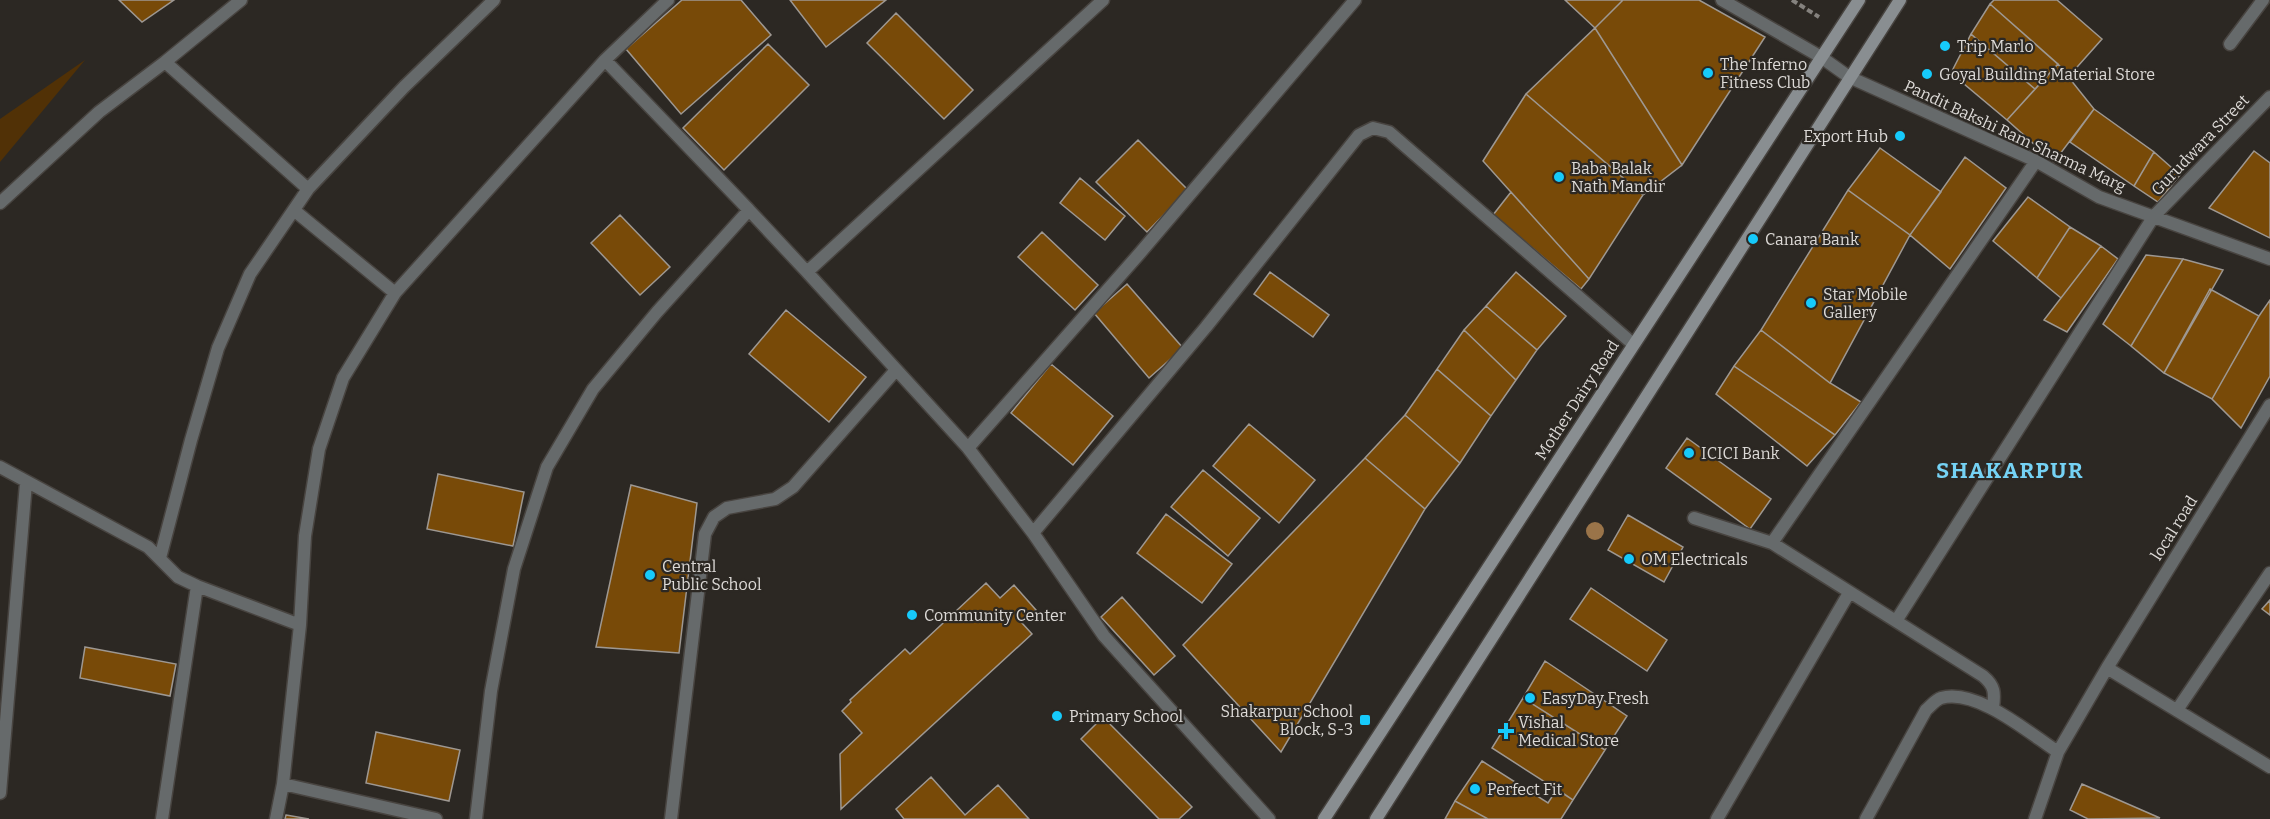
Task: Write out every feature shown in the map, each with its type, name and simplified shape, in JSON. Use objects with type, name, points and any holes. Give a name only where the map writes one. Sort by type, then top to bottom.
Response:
[{"type":"main road","name":"Mother Dairy Road","points":[[1324,819],[1859,0]]},
{"type":"main road","points":[[1376,819],[1900,0]]},
{"type":"street","points":[[0,203],[99,112],[241,0]]},
{"type":"street","points":[[160,558],[218,348],[250,274],[308,189],[404,87],[494,0]]},
{"type":"street","points":[[276,819],[283,784],[300,625],[305,536],[319,449],[343,378],[395,293],[605,60],[668,0]]},
{"type":"street","points":[[807,272],[1103,0]]},
{"type":"street","points":[[968,448],[1140,253],[1355,0]]},
{"type":"street","name":"Pandit Bakshi Ram Sharma Marg","points":[[1722,0],[1850,76],[2036,160],[2099,197],[2270,259]]},
{"type":"street","points":[[2230,44],[2263,0]]},
{"type":"street","points":[[605,60],[749,210],[968,448],[1033,533],[1104,636],[1269,819]]},
{"type":"street","points":[[165,62],[308,189]]},
{"type":"street","name":"Gurudwara Street","points":[[1896,621],[2154,216],[2270,97]]},
{"type":"street","points":[[1033,533],[1206,327],[1359,135],[1373,128],[1389,132],[1633,344]]},
{"type":"street","points":[[1772,543],[2036,160]]},
{"type":"street","points":[[476,819],[491,691],[514,569],[547,467],[593,388],[657,312],[749,210]]},
{"type":"street","points":[[295,211],[395,293]]},
{"type":"street","points":[[671,819],[705,534],[714,517],[727,508],[775,499],[792,488],[896,370]]},
{"type":"street","name":"local road","points":[[2035,819],[2058,752],[2107,668],[2270,405]]},
{"type":"street","points":[[0,467],[148,547],[178,577],[300,625]]},
{"type":"street","points":[[0,793],[26,483]]},
{"type":"street","points":[[1694,518],[1772,543],[1983,676],[1992,684],[1995,693],[1993,708]]},
{"type":"street","points":[[2177,710],[2270,573]]},
{"type":"street","points":[[162,819],[197,586]]},
{"type":"street","points":[[1717,819],[1850,592]]},
{"type":"street","points":[[2107,668],[2270,767]]},
{"type":"street","points":[[1866,819],[1926,710],[1938,699],[1956,696],[1993,708],[2058,752]]},
{"type":"street","points":[[283,784],[436,819]]},
{"type":"shaded area","points":[[85,60],[0,162],[0,119]]},
{"type":"building","points":[[119,0],[174,0],[142,22]]},
{"type":"building","points":[[682,0],[741,0],[771,35],[681,114],[626,49]]},
{"type":"building","points":[[790,0],[886,0],[826,47]]},
{"type":"building","points":[[1565,0],[1623,0],[1595,28]]},
{"type":"building","points":[[1623,0],[1699,0],[1765,37],[1682,165],[1595,28]]},
{"type":"building","points":[[1994,0],[2057,0],[2102,39],[2070,75],[1990,4]]},
{"type":"building","points":[[1990,4],[2058,64],[2035,89],[1971,34]]},
{"type":"building","points":[[896,13],[973,90],[944,119],[867,43]]},
{"type":"building","points":[[1595,28],[1682,165],[1643,195],[1526,94]]},
{"type":"building","points":[[1971,34],[2035,89],[2007,120],[1951,73]]},
{"type":"building","points":[[768,44],[809,85],[724,170],[683,128]]},
{"type":"building","points":[[2058,64],[2094,109],[2054,162],[2007,120]]},
{"type":"building","name":"Baba Balak Nath Mandir","points":[[1526,94],[1643,195],[1589,279],[1483,161]]},
{"type":"building","points":[[2094,109],[2154,152],[2134,186],[2070,142]]},
{"type":"building","points":[[1138,140],[1188,190],[1147,232],[1096,182]]},
{"type":"building","points":[[1880,148],[1941,192],[1910,235],[1848,190]]},
{"type":"building","points":[[2254,151],[2270,163],[2270,238],[2209,208]]},
{"type":"building","points":[[2154,152],[2180,175],[2158,202],[2134,186]]},
{"type":"building","points":[[1965,157],[2006,188],[1950,269],[1910,235]]},
{"type":"building","points":[[1080,178],[1125,216],[1105,240],[1060,203]]},
{"type":"building","points":[[1848,190],[1910,235],[1830,383],[1761,330]]},
{"type":"building","points":[[1511,192],[1589,279],[1581,289],[1493,215]]},
{"type":"building","points":[[2028,197],[2070,227],[2037,278],[1993,241]]},
{"type":"building","points":[[620,215],[670,267],[640,295],[591,243]]},
{"type":"building","points":[[2070,227],[2101,246],[2061,298],[2037,278]]},
{"type":"building","points":[[1042,232],[1098,285],[1075,310],[1018,257]]},
{"type":"building","points":[[2101,246],[2118,259],[2067,332],[2044,320]]},
{"type":"building","points":[[2146,255],[2183,259],[2131,346],[2103,324]]},
{"type":"building","points":[[2183,259],[2223,270],[2164,373],[2131,346]]},
{"type":"building","points":[[1270,272],[1329,315],[1313,337],[1254,294]]},
{"type":"building","points":[[1516,272],[1566,316],[1537,350],[1486,306]]},
{"type":"building","points":[[1127,284],[1183,348],[1149,378],[1094,313]]},
{"type":"building","points":[[2210,289],[2259,316],[2212,399],[2164,373]]},
{"type":"building","points":[[2270,300],[2270,376],[2241,428],[2212,399]]},
{"type":"building","points":[[1486,306],[1537,350],[1516,380],[1464,330]]},
{"type":"building","points":[[786,310],[866,377],[829,422],[749,354]]},
{"type":"building","points":[[1464,330],[1516,380],[1491,416],[1437,369]]},
{"type":"building","points":[[1761,330],[1830,383],[1861,402],[1835,435],[1734,366]]},
{"type":"building","points":[[1051,364],[1113,416],[1073,465],[1011,413]]},
{"type":"building","points":[[1734,366],[1835,435],[1807,466],[1716,394]]},
{"type":"building","points":[[1437,369],[1491,416],[1460,463],[1405,415]]},
{"type":"building","points":[[1405,415],[1460,463],[1425,509],[1365,458]]},
{"type":"building","points":[[1249,424],[1315,480],[1279,523],[1213,466]]},
{"type":"building","points":[[1687,438],[1771,499],[1750,529],[1666,468]]},
{"type":"building","points":[[1365,458],[1425,509],[1281,752],[1183,645]]},
{"type":"building","points":[[1203,470],[1260,518],[1228,556],[1171,507]]},
{"type":"building","points":[[438,474],[524,492],[513,546],[427,529]]},
{"type":"building","name":"Central Public School","points":[[631,485],[697,503],[679,653],[596,647]]},
{"type":"building","points":[[1166,514],[1232,564],[1202,603],[1137,553]]},
{"type":"building","points":[[1628,515],[1683,547],[1664,582],[1608,550]]},
{"type":"building","points":[[986,583],[1000,598],[1014,585],[1036,610],[1022,623],[1032,634],[841,809],[840,754],[862,733],[842,711],[851,702],[850,700],[905,649],[910,654]]},
{"type":"building","points":[[1591,588],[1667,640],[1647,671],[1570,619]]},
{"type":"building","points":[[1122,597],[1175,656],[1154,675],[1101,617]]},
{"type":"building","points":[[2270,600],[2270,615],[2262,609]]},
{"type":"building","points":[[85,647],[176,664],[170,696],[80,678]]},
{"type":"building","points":[[1545,661],[1627,716],[1605,750],[1523,698]]},
{"type":"building","points":[[1523,698],[1605,750],[1573,800],[1492,748]]},
{"type":"building","points":[[1103,717],[1192,807],[1179,819],[1159,819],[1081,739]]},
{"type":"building","points":[[376,732],[460,750],[449,801],[366,783]]},
{"type":"building","points":[[1482,761],[1548,803],[1557,789],[1573,800],[1561,819],[1488,819],[1455,801]]},
{"type":"building","points":[[931,777],[965,815],[998,785],[1029,819],[904,819],[896,809]]},
{"type":"building","points":[[2082,784],[2160,818],[2088,819],[2070,810]]},
{"type":"building","points":[[1455,801],[1488,819],[1445,819]]},
{"type":"building","points":[[286,815],[309,819],[285,819]]},
{"type":"place","name":"Trip Marlo","points":[[1945,46]]},
{"type":"place","name":"The Inferno Fitness Club","points":[[1708,73]]},
{"type":"place","name":"Goyal Building Material Store","points":[[1927,74]]},
{"type":"place","name":"Export Hub","points":[[1900,136]]},
{"type":"place","name":"Baba Balak Nath Mandir","points":[[1559,177]]},
{"type":"place","name":"Canara Bank","points":[[1753,239]]},
{"type":"place","name":"Star Mobile Gallery","points":[[1811,303]]},
{"type":"place","name":"ICICI Bank","points":[[1689,453]]},
{"type":"place","name":"OM Electricals","points":[[1629,559]]},
{"type":"place","name":"Central Public School","points":[[650,575]]},
{"type":"place","name":"Community Center","points":[[912,615]]},
{"type":"place","name":"EasyDay Fresh","points":[[1530,698]]},
{"type":"place","name":"Primary School","points":[[1057,716]]},
{"type":"place","name":"Shakarpur School Block, S-3","points":[[1365,720]]},
{"type":"place","name":"Vishal Medical Store","points":[[1506,731]]},
{"type":"place","name":"Perfect Fit","points":[[1475,789]]},
{"type":"district","name":"SHAKARPUR","points":[[2010,470]]}]
